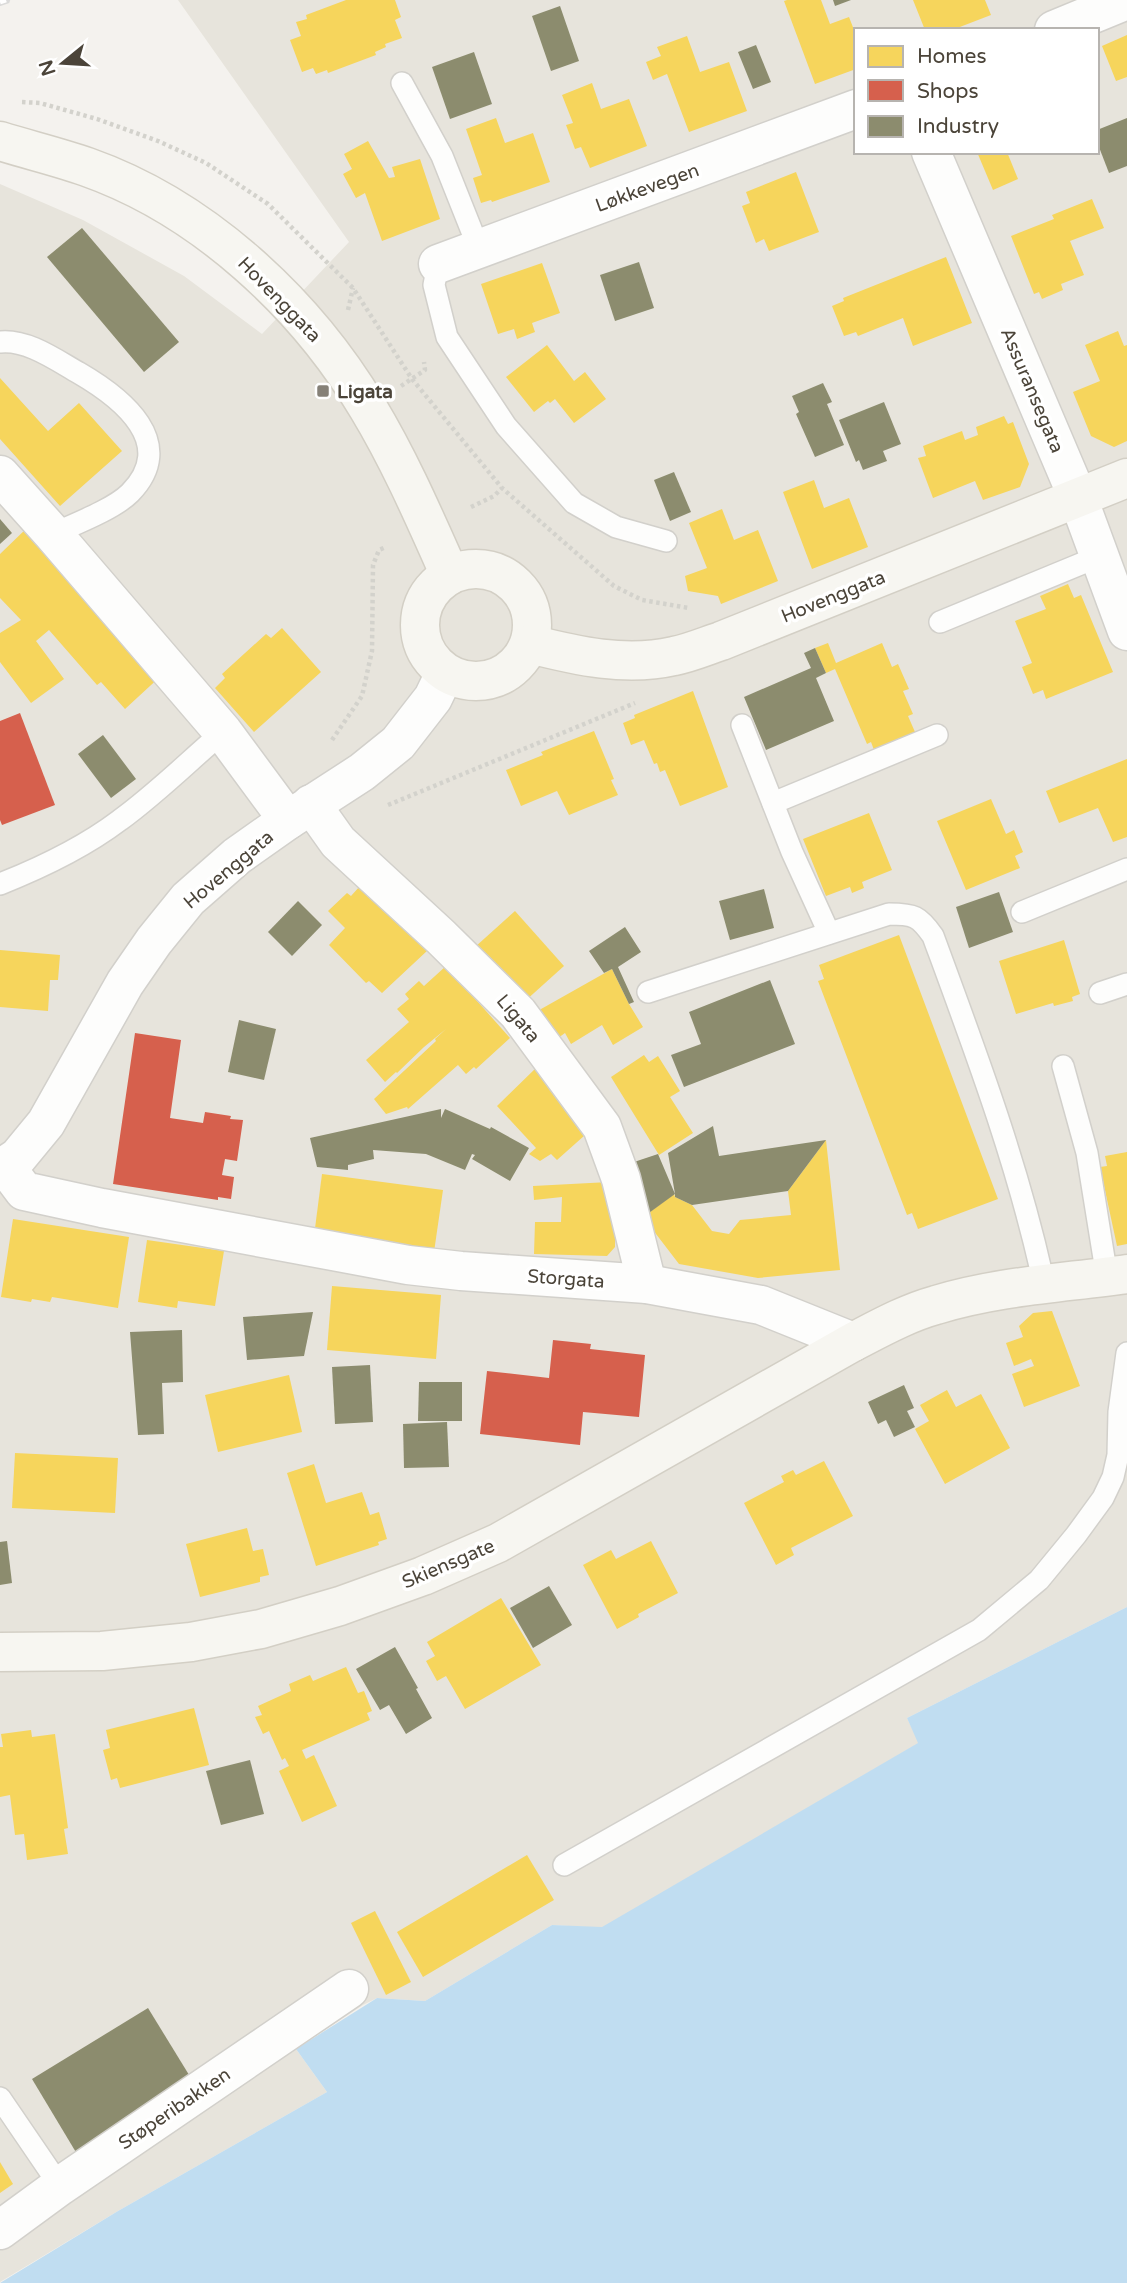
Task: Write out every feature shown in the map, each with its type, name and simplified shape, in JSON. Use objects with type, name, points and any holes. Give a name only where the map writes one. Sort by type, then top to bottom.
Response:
[{"type":"street","points":[[1060,28],[1127,0]]},
{"type":"street","name":"Løkkevegen","points":[[438,264],[854,110]]},
{"type":"street","name":"Hovenggata","points":[[0,141],[88,167],[141,191],[194,221],[245,260],[322,342],[367,406],[450,575]]},
{"type":"street","name":"Assuransegata","points":[[932,154],[1078,498],[1127,631]]},
{"type":"street","name":"Ligata","points":[[0,475],[223,732],[300,812],[338,842],[518,1013],[602,1127],[621,1179],[647,1284]]},
{"type":"street","name":"Hovenggata","points":[[530,644],[596,659],[635,661],[674,656],[721,641],[1127,478]]},
{"type":"street","points":[[467,569],[499,573],[525,596],[531,611],[533,628],[530,644],[522,659],[510,671],[495,679],[478,682],[460,680],[445,673],[432,662],[424,647],[419,631],[426,598],[450,575],[467,569]]},
{"type":"street","name":"Hovenggata","points":[[3,1168],[18,1157],[46,1123],[125,983],[188,899],[237,856],[362,772],[398,744],[433,698],[445,673]]},
{"type":"street","name":"Storgata","points":[[3,1168],[24,1191],[102,1208],[408,1265],[647,1284],[761,1305],[853,1342]]},
{"type":"street","points":[[853,1342],[893,1321],[934,1305],[982,1293],[1117,1275]]},
{"type":"street","name":"Skiensgate","points":[[0,1652],[102,1651],[191,1642],[261,1629],[340,1606],[423,1576],[498,1543],[853,1342]]},
{"type":"street","name":"Støperibakken","points":[[0,2230],[60,2186],[349,1989]]},
{"type":"lane","points":[[402,83],[442,156],[479,249]]},
{"type":"lane","points":[[438,264],[434,285],[447,337],[506,426],[574,503],[616,527],[666,541]]},
{"type":"lane","points":[[0,342],[13,341],[49,356],[106,388],[132,412],[145,430],[149,449],[145,472],[129,494],[99,513],[53,534]]},
{"type":"lane","points":[[940,622],[1100,556]]},
{"type":"lane","points":[[742,725],[829,933]]},
{"type":"lane","points":[[0,884],[51,862],[120,820],[223,732]]},
{"type":"lane","points":[[773,803],[937,735]]},
{"type":"lane","points":[[1022,912],[1127,869]]},
{"type":"lane","points":[[648,992],[889,914],[909,914],[922,920],[933,936],[993,1100],[1031,1225],[1044,1284]]},
{"type":"lane","points":[[1100,993],[1127,984]]},
{"type":"lane","points":[[1063,1066],[1117,1275]]},
{"type":"lane","points":[[564,1865],[979,1630],[1039,1580],[1120,1477],[1119,1412],[1127,1353]]},
{"type":"lane","points":[[0,2098],[60,2186]]},
{"type":"path","points":[[346,317],[353,288]]},
{"type":"path","points":[[398,388],[412,379]]},
{"type":"path","points":[[471,507],[494,496],[502,488]]},
{"type":"path","points":[[324,748],[334,738],[362,696],[372,651],[373,565],[379,550],[386,547]]},
{"type":"path","points":[[387,806],[635,703]]},
{"type":"shaded area","points":[[178,0],[1127,0],[1127,1607],[907,1718],[919,1743],[602,1928],[552,1925],[425,2001],[377,1998],[363,2005],[296,2049],[327,2092],[118,2211],[0,2282],[0,184],[83,220],[184,276],[262,334],[349,242]]},
{"type":"water","points":[[1127,1607],[1127,2283],[0,2283],[118,2211],[327,2092],[296,2049],[377,1998],[425,2001],[552,1925],[602,1927],[918,1743],[907,1718]]},
{"type":"building: Homes","points":[[346,0],[395,0],[401,17],[395,20],[402,38],[385,44],[386,47],[375,52],[376,55],[328,73],[327,70],[316,74],[313,68],[302,72],[290,40],[301,36],[296,22],[307,19],[306,15]]},
{"type":"building: Homes","points":[[821,0],[830,24],[849,17],[854,30],[854,70],[815,84],[784,1]]},
{"type":"building: Homes","points":[[913,0],[985,0],[991,15],[957,28],[924,28]]},
{"type":"building: Homes","points":[[1127,35],[1127,77],[1116,81],[1102,46]]},
{"type":"building: Homes","points":[[687,36],[700,72],[729,62],[747,111],[689,132],[667,74],[653,80],[646,62],[661,56],[657,47]]},
{"type":"building: Homes","points":[[592,83],[601,109],[629,99],[647,146],[590,168],[581,147],[575,149],[566,125],[573,123],[562,95]]},
{"type":"building: Homes","points":[[496,118],[505,143],[533,133],[550,182],[492,202],[481,203],[473,178],[482,175],[466,129]]},
{"type":"building: Homes","points":[[368,141],[389,178],[395,177],[392,167],[420,159],[440,219],[382,241],[365,193],[356,198],[343,174],[352,169],[344,154]]},
{"type":"building: Homes","points":[[978,154],[1008,154],[1018,179],[993,190]]},
{"type":"building: Homes","points":[[796,172],[819,232],[769,251],[764,239],[756,243],[742,206],[750,203],[746,192]]},
{"type":"building: Homes","points":[[1092,199],[1104,228],[1070,241],[1084,275],[1061,284],[1063,290],[1042,299],[1039,292],[1034,294],[1011,236],[1054,219],[1052,215]]},
{"type":"building: Homes","points":[[946,257],[972,323],[913,346],[903,318],[858,336],[856,332],[844,336],[832,306],[844,301],[843,298]]},
{"type":"building: Homes","points":[[542,263],[560,313],[532,323],[535,332],[517,339],[514,329],[498,334],[481,284]]},
{"type":"building: Homes","points":[[1118,331],[1124,346],[1127,345],[1127,441],[1114,447],[1091,436],[1073,392],[1100,381],[1085,345]]},
{"type":"building: Homes","points":[[547,345],[574,381],[585,372],[606,399],[574,423],[555,399],[534,412],[506,377]]},
{"type":"building: Homes","points":[[0,378],[48,431],[79,403],[122,451],[60,506],[0,439]]},
{"type":"building: Homes","points":[[1004,416],[1008,424],[1013,422],[1029,464],[1020,487],[983,500],[975,481],[933,498],[918,458],[926,456],[923,446],[962,431],[965,440],[978,435],[976,427]]},
{"type":"building: Homes","points":[[814,480],[824,508],[849,498],[868,547],[812,569],[783,492]]},
{"type":"building: Homes","points":[[722,509],[734,540],[758,530],[778,581],[721,604],[718,596],[688,591],[685,576],[707,568],[689,523]]},
{"type":"building: Homes","points":[[28,527],[163,674],[125,709],[101,682],[97,685],[49,630],[36,641],[64,679],[31,703],[0,662],[0,633],[21,620],[0,598],[0,554]]},
{"type":"building: Homes","points":[[1068,584],[1074,598],[1081,595],[1113,672],[1046,699],[1043,690],[1033,694],[1022,667],[1032,663],[1015,621],[1046,609],[1040,596]]},
{"type":"building: Homes","points":[[282,628],[321,672],[254,732],[215,688],[225,678],[222,674],[266,634],[271,638]]},
{"type":"building: Homes","points":[[828,643],[836,663],[882,643],[892,667],[898,664],[909,689],[903,691],[913,714],[908,716],[915,732],[874,750],[871,742],[867,744],[835,669],[826,673],[815,648]]},
{"type":"building: Homes","points":[[693,691],[728,787],[680,806],[665,770],[660,772],[657,763],[654,764],[644,740],[631,745],[623,723],[635,718],[634,715]]},
{"type":"building: Homes","points":[[594,731],[618,795],[569,815],[557,791],[521,806],[506,770],[543,755],[541,752]]},
{"type":"building: Homes","points":[[1127,759],[1127,837],[1113,842],[1098,808],[1059,823],[1046,791]]},
{"type":"building: Homes","points":[[991,799],[1006,834],[1014,830],[1023,852],[1015,856],[1020,868],[966,890],[937,821]]},
{"type":"building: Homes","points":[[869,813],[892,870],[862,882],[864,888],[852,893],[850,887],[826,896],[803,839]]},
{"type":"building: Homes","points":[[360,886],[428,950],[382,993],[369,981],[366,983],[329,945],[345,928],[328,911],[347,893],[351,896]]},
{"type":"building: Homes","points":[[515,911],[564,966],[524,1002],[475,947]]},
{"type":"building: Homes","points":[[899,935],[998,1199],[918,1229],[912,1213],[907,1215],[818,981],[824,979],[819,965]]},
{"type":"building: Homes","points":[[1064,940],[1080,994],[1072,997],[1073,1001],[1054,1006],[1053,1003],[1016,1014],[999,961]]},
{"type":"building: Homes","points":[[0,950],[60,955],[58,980],[50,980],[48,1011],[0,1007]]},
{"type":"building: Homes","points":[[446,966],[510,1038],[476,1069],[474,1067],[466,1074],[458,1065],[408,1109],[407,1107],[386,1114],[374,1099],[446,1029],[385,1082],[366,1060],[409,1022],[397,1009],[409,999],[405,994],[419,981],[424,986]]},
{"type":"building: Homes","points":[[612,969],[643,1027],[613,1045],[602,1025],[571,1044],[565,1033],[558,1038],[534,1013]]},
{"type":"building: Homes","points":[[644,1055],[649,1062],[658,1056],[680,1091],[670,1097],[693,1133],[659,1155],[611,1077]]},
{"type":"building: Homes","points":[[538,1066],[594,1127],[557,1160],[551,1154],[540,1161],[529,1154],[536,1148],[497,1106]]},
{"type":"building: Homes","points":[[826,1140],[840,1270],[758,1278],[679,1264],[643,1217],[674,1194],[692,1205],[712,1231],[729,1234],[740,1220],[791,1215],[788,1191]]},
{"type":"building: Homes","points":[[1127,1152],[1127,1244],[1117,1246],[1100,1167],[1107,1166],[1105,1156]]},
{"type":"building: Homes","points":[[322,1174],[443,1190],[434,1252],[314,1236]]},
{"type":"building: Homes","points":[[609,1182],[615,1206],[615,1247],[607,1256],[534,1254],[535,1222],[561,1222],[562,1197],[534,1200],[533,1186]]},
{"type":"building: Homes","points":[[13,1219],[129,1237],[118,1308],[52,1297],[50,1302],[32,1299],[31,1302],[1,1297]]},
{"type":"building: Homes","points":[[147,1240],[224,1251],[215,1306],[178,1301],[177,1308],[138,1302]]},
{"type":"building: Homes","points":[[332,1286],[441,1295],[436,1359],[327,1350]]},
{"type":"building: Homes","points":[[1052,1311],[1080,1386],[1024,1407],[1012,1374],[1034,1366],[1031,1359],[1014,1366],[1006,1343],[1023,1337],[1019,1326],[1033,1313]]},
{"type":"building: Homes","points":[[289,1375],[302,1432],[218,1452],[205,1395]]},
{"type":"building: Homes","points":[[947,1390],[956,1407],[981,1394],[1010,1448],[945,1484],[915,1429],[929,1421],[920,1405]]},
{"type":"building: Homes","points":[[15,1453],[118,1458],[115,1513],[12,1508]]},
{"type":"building: Homes","points":[[824,1461],[853,1516],[791,1548],[794,1555],[776,1565],[744,1503],[784,1482],[781,1476],[793,1470],[796,1475]]},
{"type":"building: Homes","points":[[314,1464],[326,1503],[362,1492],[370,1515],[379,1512],[387,1539],[378,1542],[379,1545],[316,1566],[287,1473]]},
{"type":"building: Homes","points":[[247,1528],[253,1551],[263,1549],[269,1575],[260,1577],[260,1582],[200,1597],[186,1544]]},
{"type":"building: Homes","points":[[651,1541],[678,1593],[638,1614],[639,1617],[617,1629],[583,1565],[611,1550],[616,1559]]},
{"type":"building: Homes","points":[[501,1598],[541,1665],[465,1709],[446,1676],[437,1681],[426,1661],[435,1656],[427,1642]]},
{"type":"building: Homes","points":[[346,1667],[358,1693],[364,1691],[372,1711],[367,1713],[370,1720],[302,1750],[306,1759],[314,1755],[337,1806],[302,1822],[279,1771],[289,1766],[285,1758],[282,1760],[269,1731],[263,1734],[255,1717],[262,1715],[258,1706],[291,1691],[289,1684],[310,1675],[313,1681]]},
{"type":"building: Homes","points":[[194,1708],[209,1765],[120,1788],[117,1778],[111,1780],[103,1750],[110,1748],[106,1730]]},
{"type":"building: Homes","points":[[31,1730],[32,1737],[55,1734],[68,1828],[64,1829],[68,1854],[27,1860],[24,1834],[15,1835],[10,1795],[0,1797],[0,1747],[3,1747],[1,1734]]},
{"type":"building: Homes","points":[[527,1855],[554,1900],[423,1977],[397,1932]]},
{"type":"building: Homes","points":[[375,1911],[411,1982],[386,1995],[351,1923]]},
{"type":"building: Homes","points":[[0,2162],[13,2184],[0,2193]]},
{"type":"building: Shops","points":[[20,713],[55,805],[2,825],[0,721]]},
{"type":"building: Shops","points":[[135,1033],[181,1040],[170,1118],[203,1123],[205,1112],[243,1120],[237,1161],[225,1159],[222,1175],[234,1177],[231,1199],[218,1197],[218,1200],[113,1184]]},
{"type":"building: Shops","points":[[553,1340],[591,1344],[590,1349],[645,1355],[639,1417],[583,1412],[580,1445],[480,1434],[487,1371],[549,1378]]},
{"type":"building: Industry","points":[[833,0],[851,0],[835,6]]},
{"type":"building: Industry","points":[[560,6],[579,61],[551,71],[532,16]]},
{"type":"building: Industry","points":[[756,45],[771,82],[753,89],[738,52]]},
{"type":"building: Industry","points":[[474,52],[492,104],[450,119],[432,67]]},
{"type":"building: Industry","points":[[1127,118],[1127,166],[1109,173],[1099,147],[1099,129]]},
{"type":"building: Industry","points":[[82,228],[179,342],[144,372],[47,257]]},
{"type":"building: Industry","points":[[639,262],[654,308],[615,321],[600,275]]},
{"type":"building: Industry","points":[[823,383],[832,402],[827,404],[844,445],[815,457],[796,414],[799,412],[792,396]]},
{"type":"building: Industry","points":[[884,402],[901,444],[883,451],[887,461],[863,470],[859,460],[856,462],[839,420]]},
{"type":"building: Industry","points":[[674,472],[691,512],[670,521],[654,480]]},
{"type":"building: Industry","points":[[0,519],[12,533],[0,544]]},
{"type":"building: Industry","points":[[815,648],[826,673],[816,678],[834,721],[766,750],[744,697],[811,668],[804,653]]},
{"type":"building: Industry","points":[[103,735],[136,779],[111,798],[78,754]]},
{"type":"building: Industry","points":[[764,889],[774,928],[730,940],[719,901]]},
{"type":"building: Industry","points":[[999,892],[1013,932],[969,948],[956,907]]},
{"type":"building: Industry","points":[[298,901],[322,925],[292,956],[268,932]]},
{"type":"building: Industry","points":[[625,927],[641,952],[618,967],[634,1002],[629,1004],[612,969],[604,973],[589,951]]},
{"type":"building: Industry","points":[[770,980],[795,1044],[684,1087],[671,1055],[701,1044],[689,1012]]},
{"type":"building: Industry","points":[[239,1020],[276,1029],[264,1080],[228,1072]]},
{"type":"building: Industry","points":[[441,1109],[441,1118],[445,1109],[490,1129],[491,1127],[529,1148],[510,1181],[472,1159],[475,1155],[472,1154],[465,1170],[426,1154],[373,1150],[374,1159],[348,1165],[348,1170],[317,1167],[310,1138]]},
{"type":"building: Industry","points":[[713,1126],[719,1156],[826,1140],[788,1191],[692,1205],[675,1197],[668,1153]]},
{"type":"building: Industry","points":[[658,1154],[675,1194],[642,1218],[625,1165]]},
{"type":"building: Industry","points":[[313,1312],[304,1356],[247,1360],[243,1317]]},
{"type":"building: Industry","points":[[182,1330],[183,1382],[162,1383],[164,1434],[138,1435],[130,1332]]},
{"type":"building: Industry","points":[[370,1365],[373,1422],[335,1424],[332,1367]]},
{"type":"building: Industry","points":[[419,1382],[462,1382],[462,1421],[418,1421]]},
{"type":"building: Industry","points":[[904,1385],[914,1408],[907,1411],[915,1427],[894,1437],[886,1420],[878,1424],[868,1402]]},
{"type":"building: Industry","points":[[447,1422],[449,1467],[404,1468],[403,1424]]},
{"type":"building: Industry","points":[[7,1541],[12,1583],[0,1585],[0,1542]]},
{"type":"building: Industry","points":[[549,1586],[572,1625],[533,1648],[510,1608]]},
{"type":"building: Industry","points":[[395,1647],[432,1718],[406,1734],[389,1705],[380,1710],[356,1669]]},
{"type":"building: Industry","points":[[250,1760],[264,1814],[221,1825],[206,1771]]},
{"type":"building: Industry","points":[[148,2008],[194,2083],[77,2154],[32,2079]]},
{"type":"railway","points":[[0,2],[6,0]]},
{"type":"place","name":"Ligata","points":[[323,391]]}]
